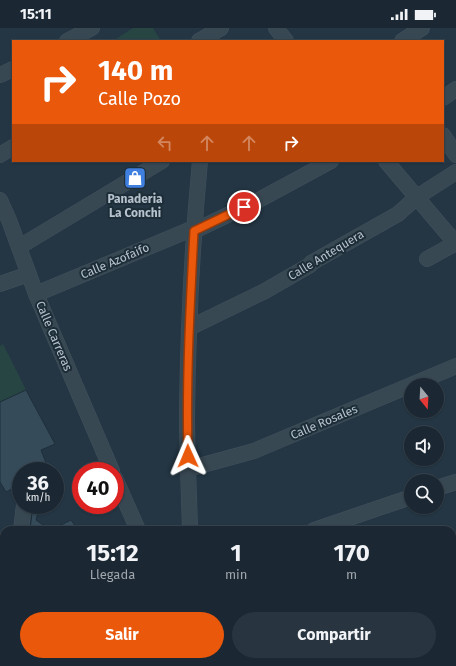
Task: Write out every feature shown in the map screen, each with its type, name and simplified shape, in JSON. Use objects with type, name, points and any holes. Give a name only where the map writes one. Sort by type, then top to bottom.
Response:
[{"type":"street","points":[[69,40],[92,28]]},
{"type":"street","points":[[201,40],[221,28]]},
{"type":"street","points":[[219,40],[221,28]]},
{"type":"street","points":[[276,28],[285,40]]},
{"type":"street","points":[[404,40],[422,28]]},
{"type":"street","points":[[0,75],[12,69]]},
{"type":"street","points":[[444,97],[456,89]]},
{"type":"street","points":[[444,137],[456,155]]},
{"type":"street","points":[[0,155],[12,149]]},
{"type":"street","points":[[19,247],[160,162]]},
{"type":"street","points":[[190,526],[187,417],[189,328],[194,229],[200,162]]},
{"type":"street","name":"Calle Azofaifo","points":[[36,294],[194,229],[257,201],[330,162]]},
{"type":"street","points":[[387,162],[456,243],[427,260]]},
{"type":"street","name":"Calle Antequera","points":[[189,328],[265,291],[398,214],[417,198],[456,172]]},
{"type":"street","name":"Calle Carreras","points":[[0,200],[5,222],[19,247],[36,294],[108,462]]},
{"type":"street","points":[[0,284],[29,274]]},
{"type":"street","name":"Calle Rosales","points":[[188,469],[254,451],[456,366]]},
{"type":"street","points":[[444,486],[456,482]]},
{"type":"street","points":[[124,498],[136,526]]},
{"type":"street","points":[[344,525],[404,500]]},
{"type":"street","points":[[21,526],[23,514]]},
{"type":"green space","points":[[133,28],[153,28],[160,40],[117,40],[116,39]]},
{"type":"green space","points":[[3,344],[26,390],[0,402],[0,346]]},
{"type":"building","points":[[26,390],[55,444],[41,450],[46,462],[12,462],[12,489],[6,492],[0,482],[0,402]]},
{"type":"building","points":[[32,514],[38,514],[36,520],[44,526],[30,526]]},
{"type":"building","points":[[71,520],[75,526],[59,526]]},
{"type":"place","name":"Panaderia La Conchi","points":[[135,178]]},
{"type":"route","points":[[188,456],[187,417],[189,328],[194,231],[244,207]]}]
